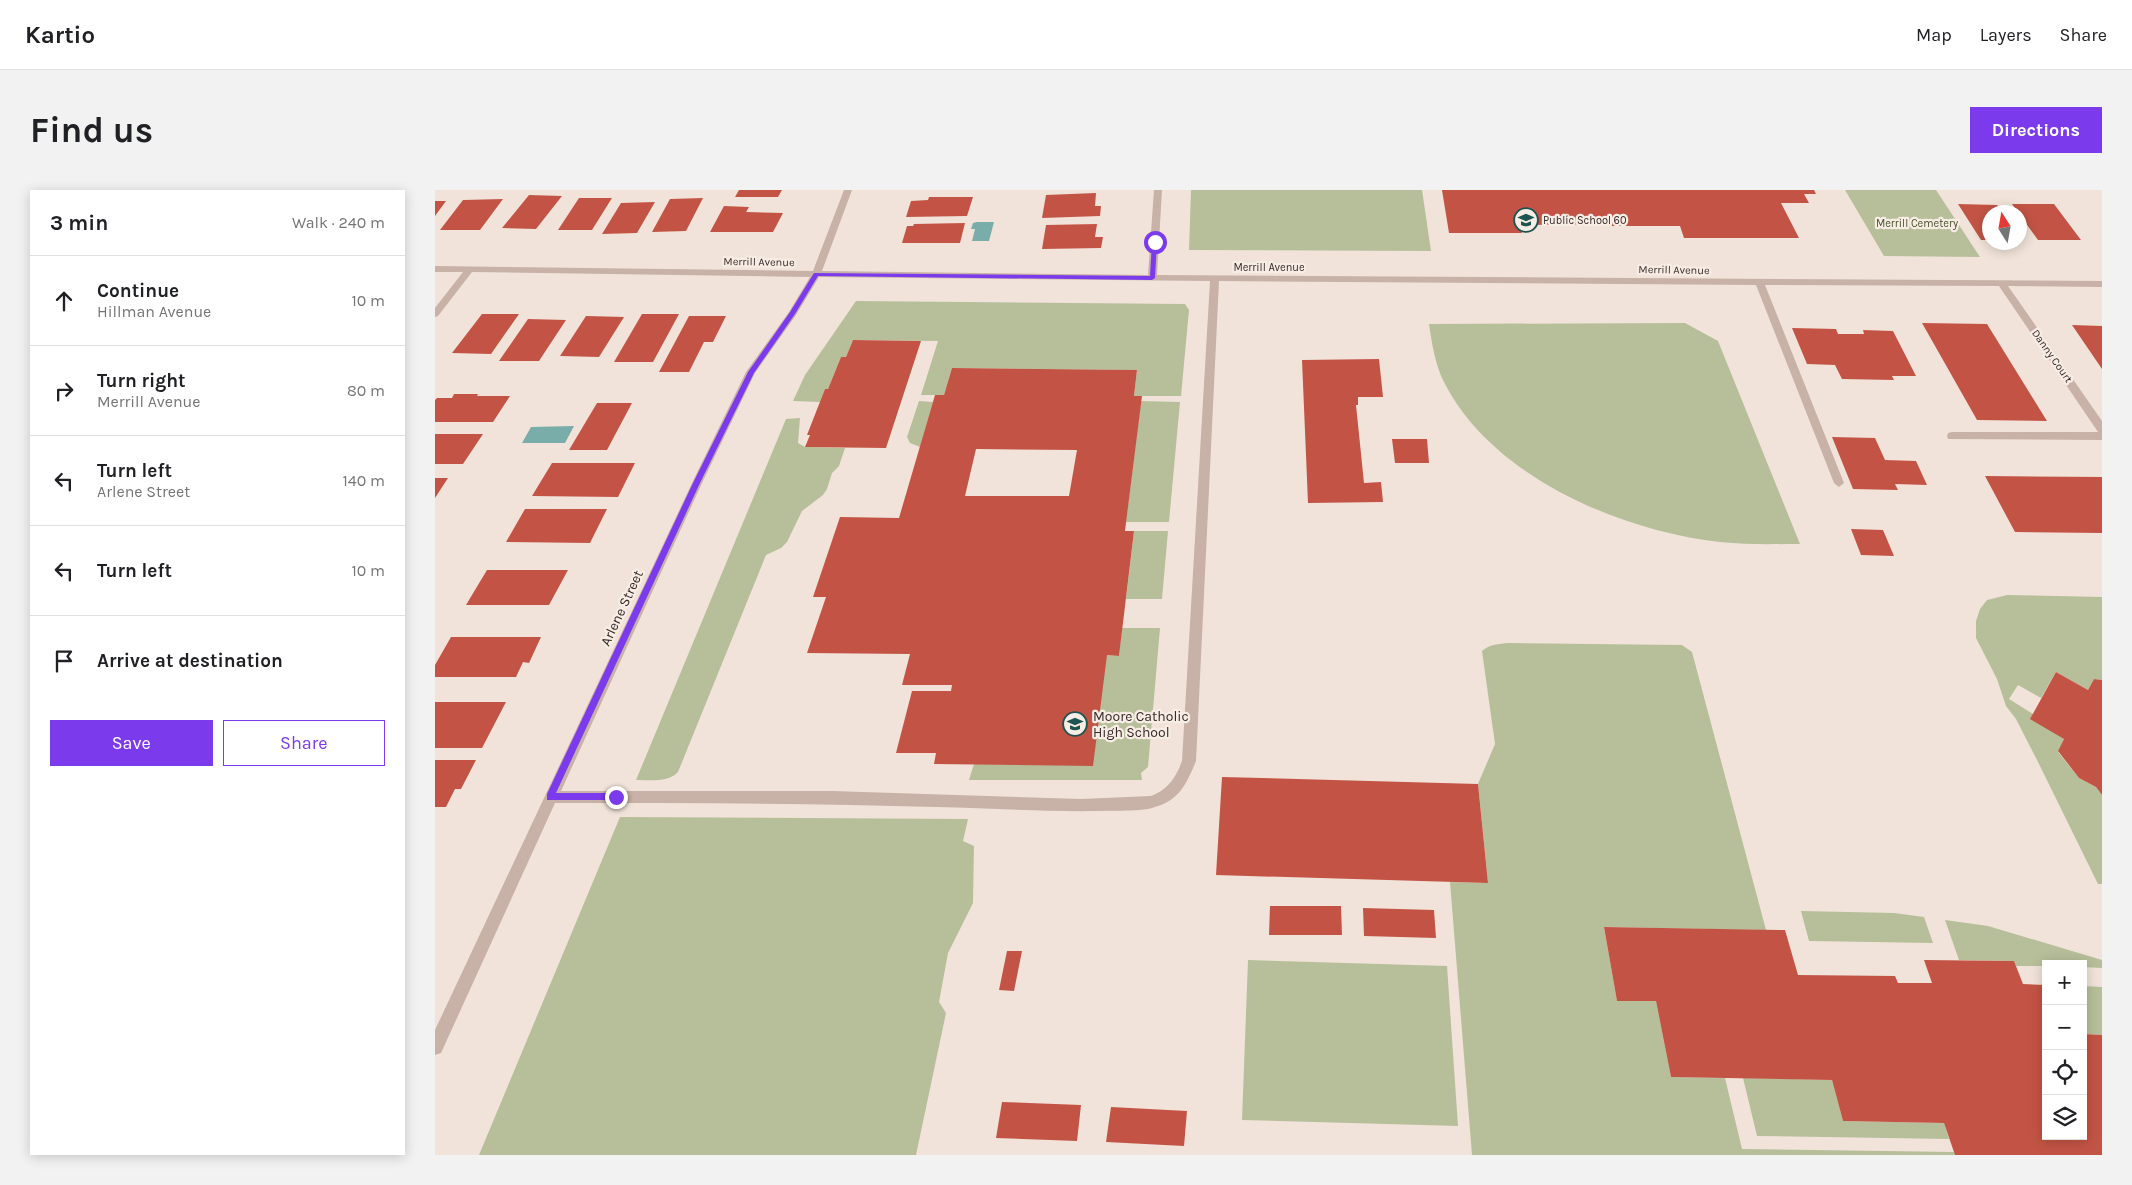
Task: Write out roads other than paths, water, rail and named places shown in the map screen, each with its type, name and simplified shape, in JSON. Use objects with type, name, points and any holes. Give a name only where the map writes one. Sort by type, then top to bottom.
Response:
[{"type":"street","name":"Arlene Street","points":[[435,1047],[697,483],[751,372],[793,313],[816,274],[848,190]]},
{"type":"street","points":[[1152,278],[1158,190]]},
{"type":"street","name":"Merrill Avenue","points":[[435,269],[1152,278],[2102,284]]},
{"type":"street","points":[[435,314],[469,270]]},
{"type":"street","points":[[550,797],[832,797],[1081,805],[1151,802],[1165,796],[1180,783],[1189,761],[1215,278]]},
{"type":"street","points":[[1760,282],[1839,483]]},
{"type":"street","name":"Danny Court","points":[[2002,284],[2102,429]]},
{"type":"street","points":[[1952,436],[2102,436]]},
{"type":"water","points":[[994,222],[989,241],[972,241],[975,229],[971,229],[973,223]]},
{"type":"water","points":[[574,426],[565,443],[522,443],[531,427]]},
{"type":"place","name":"Public School 60","points":[[1526,220]]},
{"type":"place","name":"Moore Catholic High School","points":[[1075,724]]},
{"type":"park label","name":"Merrill Cemetery","points":[[1917,223]]}]
